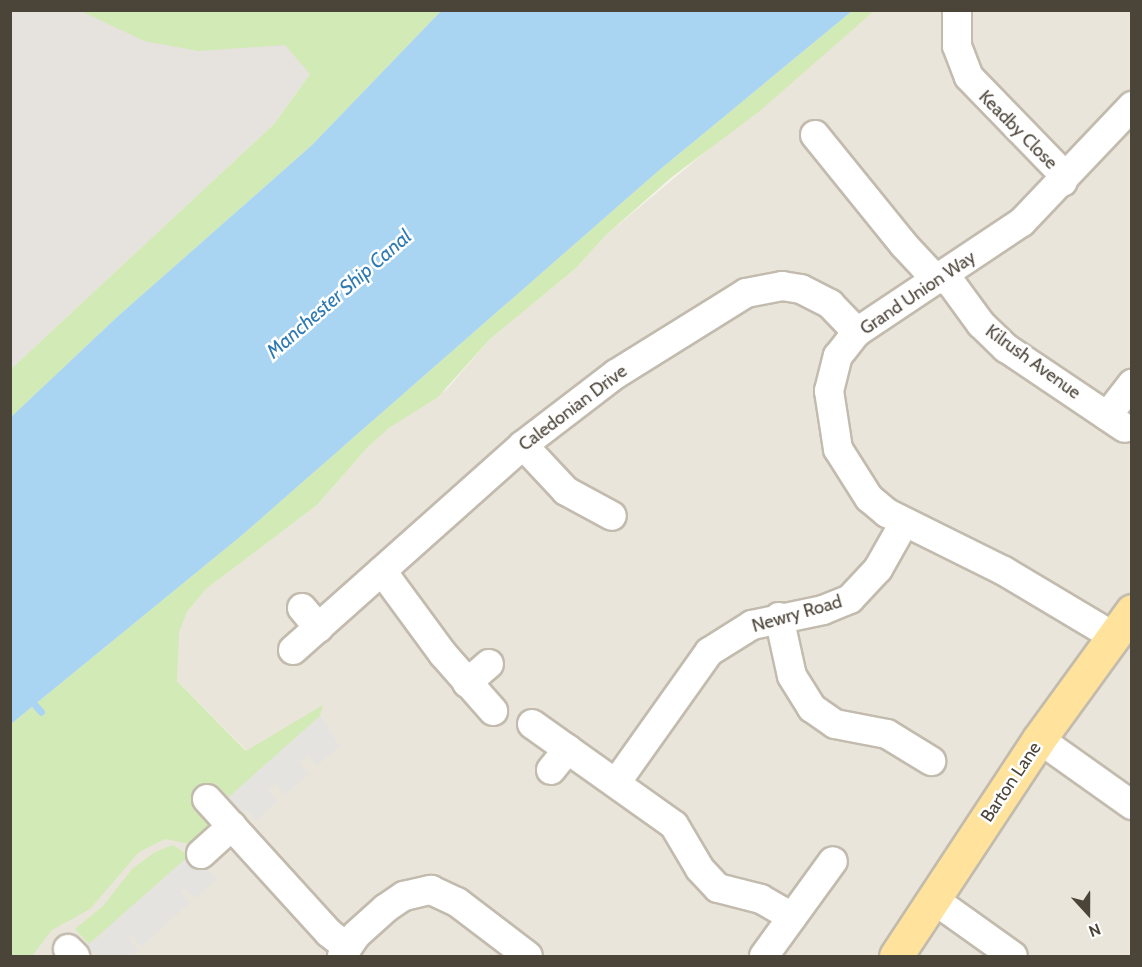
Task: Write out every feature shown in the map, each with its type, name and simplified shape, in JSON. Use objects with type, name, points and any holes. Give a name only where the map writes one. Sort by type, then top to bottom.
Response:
[{"type":"main road","name":"Barton Lane","points":[[897,957],[1039,739],[1122,624]]},
{"type":"street","name":"Keadby Close","points":[[957,10],[957,46],[969,77],[1060,171],[1063,182]]},
{"type":"street","name":"Grand Union Way","points":[[1122,624],[904,523],[878,506],[856,483],[832,429],[829,391],[832,372],[838,356],[858,332],[1022,222],[1063,182],[1131,106]]},
{"type":"street","name":"Kilrush Avenue","points":[[815,135],[904,245],[930,273],[951,283],[981,324],[1006,348],[1116,422],[1131,384]]},
{"type":"street","name":"Caledonian Drive","points":[[293,650],[310,618],[382,570],[523,445],[616,374],[746,293],[782,286],[801,289],[830,304],[858,332]]},
{"type":"street","points":[[523,445],[576,513],[612,516]]},
{"type":"street","name":"Newry Road","points":[[616,783],[709,652],[752,625],[779,617],[823,610],[850,599],[878,569],[904,523]]},
{"type":"street","points":[[382,570],[467,682],[493,711]]},
{"type":"street","points":[[779,617],[792,676],[812,708],[835,724],[911,733],[930,761]]},
{"type":"street","points":[[467,682],[489,664]]},
{"type":"street","points":[[532,724],[559,760],[616,783],[674,825],[709,881],[730,893],[770,902],[792,917]]},
{"type":"street","points":[[1039,739],[1131,805]]},
{"type":"street","points":[[207,799],[344,952],[386,908],[404,896],[431,890],[457,902],[528,957]]},
{"type":"street","points":[[201,854],[232,826]]},
{"type":"street","points":[[764,957],[833,861]]},
{"type":"street","points":[[933,899],[1013,957]]},
{"type":"shaded area","points":[[11,11],[304,11],[310,74],[274,124],[11,369]]},
{"type":"shaded area","points":[[874,11],[1131,11],[1131,956],[11,956],[10,942],[246,750],[177,681],[178,632],[187,612],[206,589],[317,505],[367,448],[389,428],[447,389],[490,339],[575,269],[606,235]]},
{"type":"shaded area","points":[[320,716],[340,746],[317,766],[307,756],[299,762],[309,774],[285,795],[275,784],[269,790],[278,801],[256,821],[246,810],[242,813],[229,797]]},
{"type":"shaded area","points":[[191,854],[217,879],[195,899],[185,889],[181,892],[190,903],[141,947],[132,936],[129,939],[138,950],[131,956],[97,956],[87,946]]},
{"type":"green space","points":[[81,11],[441,11],[312,145],[117,317],[11,417],[11,369],[274,124],[310,74],[285,45],[199,51],[144,41]]},
{"type":"green space","points":[[852,11],[874,11],[761,110],[672,177],[606,235],[575,269],[490,339],[438,397],[389,428],[367,448],[317,505],[206,589],[187,612],[179,632],[177,681],[246,751],[323,705],[320,716],[229,797],[216,784],[193,804],[209,824],[191,844],[165,839],[139,852],[90,909],[52,930],[32,956],[11,956],[11,724],[241,536],[657,172]]},
{"type":"green space","points":[[173,845],[189,856],[89,944],[75,929],[103,906],[132,869],[155,852]]},
{"type":"water","name":"Manchester Ship Canal","points":[[441,11],[852,11],[657,172],[241,536],[11,724],[11,417],[117,317],[312,145]]},
{"type":"waterway","points":[[35,705],[41,712]]}]
